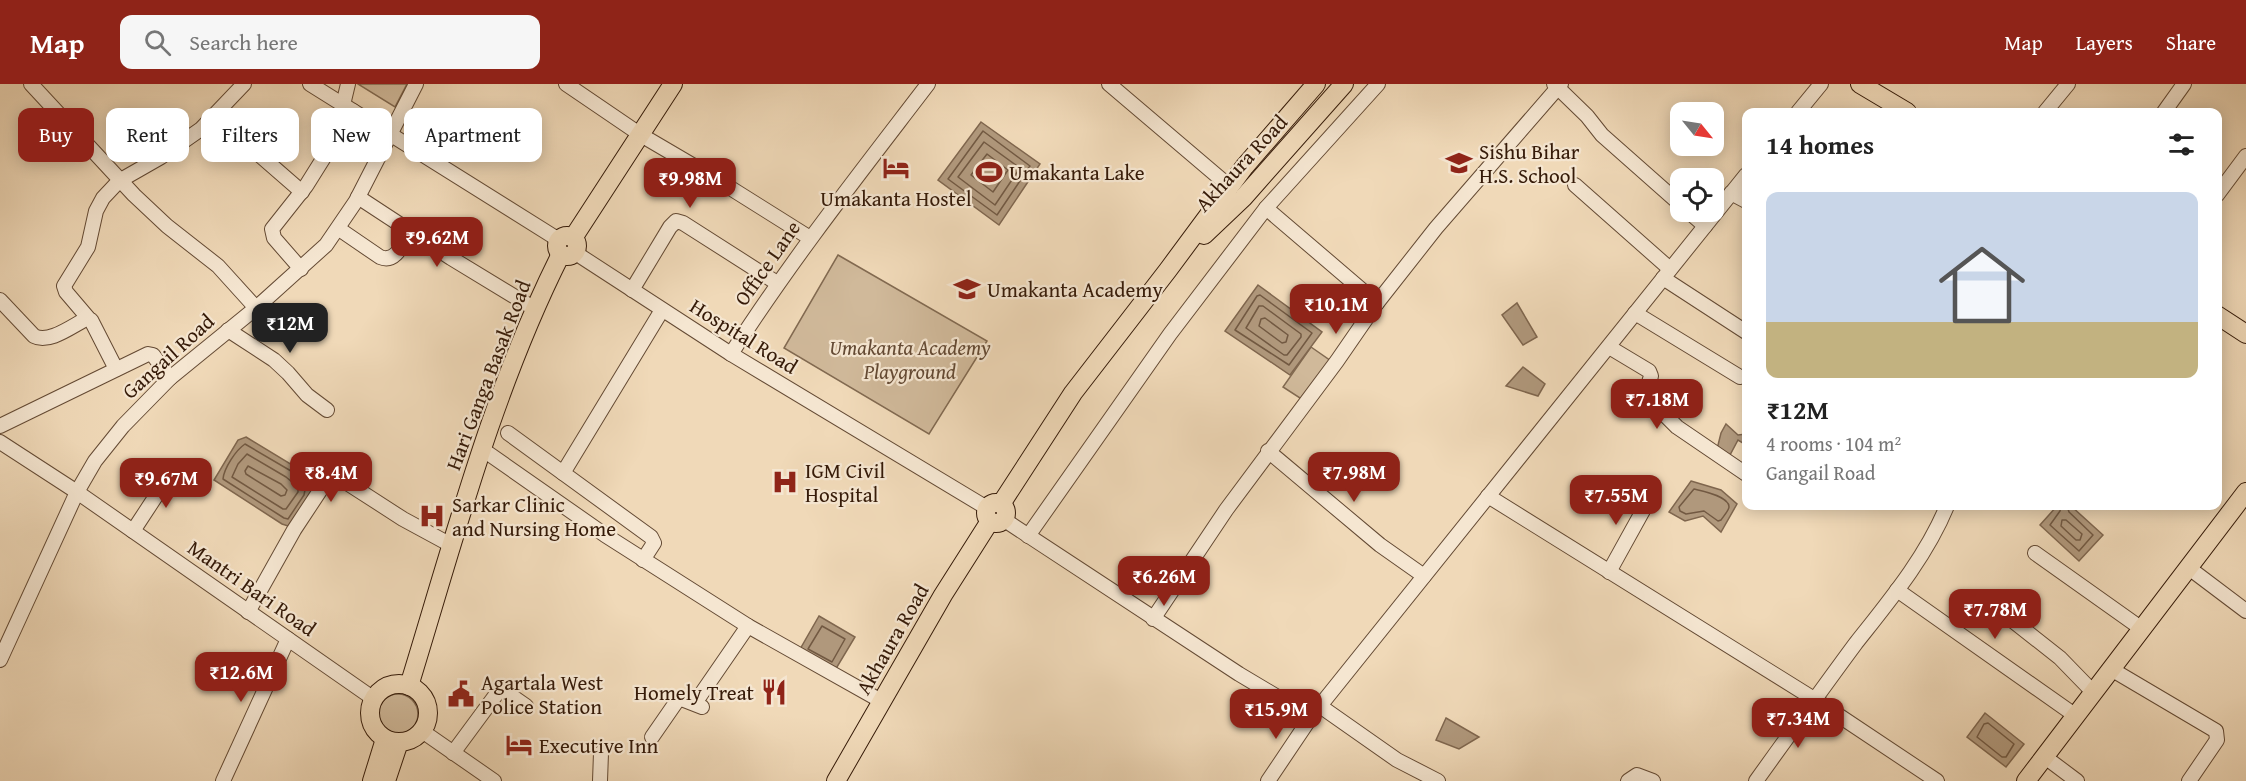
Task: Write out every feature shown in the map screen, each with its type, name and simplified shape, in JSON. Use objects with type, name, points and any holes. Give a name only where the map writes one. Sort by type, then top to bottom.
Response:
[{"type":"main road","name":"Hari Ganga Basak Road","points":[[409,686],[482,449],[535,309],[567,246],[674,84]]},
{"type":"main road","name":"Akhaura Road","points":[[838,780],[943,595],[1073,393],[1168,270],[1229,186],[1316,84]]},
{"type":"main road","points":[[1168,270],[1328,84]]},
{"type":"main road","name":"Akhaura Road","points":[[1168,270],[1243,198],[1344,84]]},
{"type":"main road","points":[[1860,84],[1900,108]]},
{"type":"main road","points":[[2222,318],[2245,330]]},
{"type":"main road","points":[[2026,781],[2246,492]]},
{"type":"main road","points":[[393,685],[409,686],[417,690],[427,705],[426,723],[422,731],[407,741],[392,740],[379,734],[371,721],[371,706],[374,699],[379,692],[393,685]]},
{"type":"main road","points":[[372,781],[392,740]]},
{"type":"main road","points":[[386,781],[392,740]]},
{"type":"street","points":[[31,84],[120,181],[167,226],[218,266],[256,308]]},
{"type":"street","points":[[116,369],[93,322],[66,292],[64,286],[88,246],[99,204],[120,181],[161,157],[201,129],[244,84]]},
{"type":"street","name":"Hospital Road","points":[[310,84],[348,108]]},
{"type":"street","points":[[348,84],[348,108]]},
{"type":"street","name":"Gangail Road","points":[[392,130],[416,84]]},
{"type":"street","points":[[566,84],[641,135],[810,238]]},
{"type":"street","name":"Office Lane","points":[[731,354],[810,238],[928,84]]},
{"type":"street","points":[[1109,84],[1229,186]]},
{"type":"street","points":[[1028,536],[1170,334],[1266,208],[1378,84]]},
{"type":"street","points":[[1801,108],[1821,84]]},
{"type":"street","points":[[2048,108],[2068,84]]},
{"type":"street","points":[[2167,108],[2184,84]]},
{"type":"street","points":[[1153,619],[1226,510],[1337,361],[1377,303],[1436,228],[1557,85],[1602,135],[1670,195]]},
{"type":"street","name":"Hospital Road","points":[[392,135],[567,246],[731,354],[995,513],[1239,674],[1315,711],[1397,760],[1438,781]]},
{"type":"street","points":[[2222,188],[2246,156]]},
{"type":"street","points":[[268,162],[302,192]]},
{"type":"street","points":[[301,268],[271,232],[274,225],[302,192],[318,162]]},
{"type":"street","name":"Gangail Road","points":[[0,660],[77,492],[95,461],[123,426],[170,378],[256,308],[326,245],[339,229],[376,162]]},
{"type":"street","points":[[1268,781],[1315,711],[1742,180]]},
{"type":"street","points":[[1575,185],[1666,273],[1742,329]]},
{"type":"street","points":[[1731,193],[1742,199]]},
{"type":"street","points":[[358,197],[535,309]]},
{"type":"street","points":[[1266,208],[1377,303]]},
{"type":"street","points":[[632,290],[670,227],[676,221],[683,223],[777,284]]},
{"type":"street","points":[[1700,222],[1705,226]]},
{"type":"street","points":[[339,229],[387,260],[393,257],[410,231]]},
{"type":"street","points":[[0,300],[37,338],[49,337],[89,319]]},
{"type":"street","points":[[563,473],[662,310]]},
{"type":"street","points":[[1635,313],[1740,377]]},
{"type":"street","points":[[228,330],[274,360],[307,395],[327,410]]},
{"type":"street","points":[[1609,347],[1649,371],[1651,376],[1645,395],[1677,427],[1742,471]]},
{"type":"street","points":[[0,426],[151,354],[170,378]]},
{"type":"street","points":[[508,433],[651,537],[654,543],[644,560]]},
{"type":"street","name":"Mantri Bari Road","points":[[0,442],[77,492],[374,699]]},
{"type":"street","points":[[482,449],[605,535],[747,626],[883,702]]},
{"type":"street","points":[[1268,451],[1380,545],[1424,576]]},
{"type":"street","points":[[133,531],[173,470]]},
{"type":"street","points":[[248,612],[294,530],[324,483],[331,477],[341,480],[451,546]]},
{"type":"street","points":[[1488,496],[1814,699],[1936,781]]},
{"type":"street","points":[[1609,572],[1650,496]]},
{"type":"street","points":[[1756,781],[1924,552],[1945,510]]},
{"type":"street","points":[[2035,553],[2142,629]]},
{"type":"street","points":[[2188,568],[2246,611]]},
{"type":"street","points":[[1897,590],[2076,716]]},
{"type":"street","points":[[1994,606],[2060,658],[2094,693]]},
{"type":"street","points":[[652,737],[679,698],[698,705],[747,626]]},
{"type":"street","points":[[223,781],[288,639]]},
{"type":"street","points":[[2111,669],[2216,731],[2217,740],[2189,781]]},
{"type":"street","points":[[453,753],[498,692],[503,690],[526,706]]},
{"type":"street","points":[[422,731],[494,781]]},
{"type":"street","points":[[600,781],[601,753]]},
{"type":"street","points":[[2045,757],[2077,781]]},
{"type":"street","points":[[1628,781],[1637,775],[1653,781]]},
{"type":"green space","points":[[358,84],[407,84],[395,107]]},
{"type":"green space","name":"Umakanta Academy Playground","points":[[838,255],[987,341],[929,434],[784,348]]},
{"type":"green space","points":[[1311,347],[1331,361],[1303,400],[1283,387]]},
{"type":"green space","points":[[398,694],[412,700],[418,714],[412,728],[398,734],[384,728],[378,714],[384,700]]},
{"type":"water","name":"Umakanta Lake","points":[[981,122],[1040,164],[999,225],[938,180]]},
{"type":"water","points":[[1258,285],[1322,332],[1290,375],[1225,331]]},
{"type":"water","points":[[1517,303],[1537,337],[1523,345],[1502,315]]},
{"type":"water","points":[[1523,367],[1545,384],[1538,396],[1506,386]]},
{"type":"water","points":[[1726,424],[1738,435],[1742,434],[1742,442],[1738,440],[1730,455],[1717,449]]},
{"type":"water","points":[[246,437],[294,466],[313,483],[305,507],[288,526],[214,480],[238,440]]},
{"type":"water","points":[[1691,481],[1721,490],[1737,504],[1721,532],[1703,516],[1685,521],[1669,512]]},
{"type":"water","points":[[2053,510],[2075,510],[2103,535],[2079,561],[2040,525]]},
{"type":"water","points":[[819,616],[855,637],[834,672],[799,651]]},
{"type":"water","points":[[1985,713],[2024,744],[2006,767],[1967,737]]},
{"type":"water","points":[[1446,718],[1479,737],[1459,749],[1436,740]]},
{"type":"place","name":"Sishu Bihar H.S. School","points":[[1459,163]]},
{"type":"place","name":"Umakanta Hostel","points":[[896,168]]},
{"type":"place","name":"Umakanta Lake","points":[[989,172]]},
{"type":"place","name":"Umakanta Academy","points":[[967,289]]},
{"type":"place","name":"IGM Civil Hospital","points":[[785,482]]},
{"type":"place","name":"Sarkar Clinic and Nursing Home","points":[[432,516]]},
{"type":"place","name":"Homely Treat","points":[[774,692]]},
{"type":"place","name":"Agartala West Police Station","points":[[461,694]]},
{"type":"place","name":"Executive Inn","points":[[519,745]]}]
